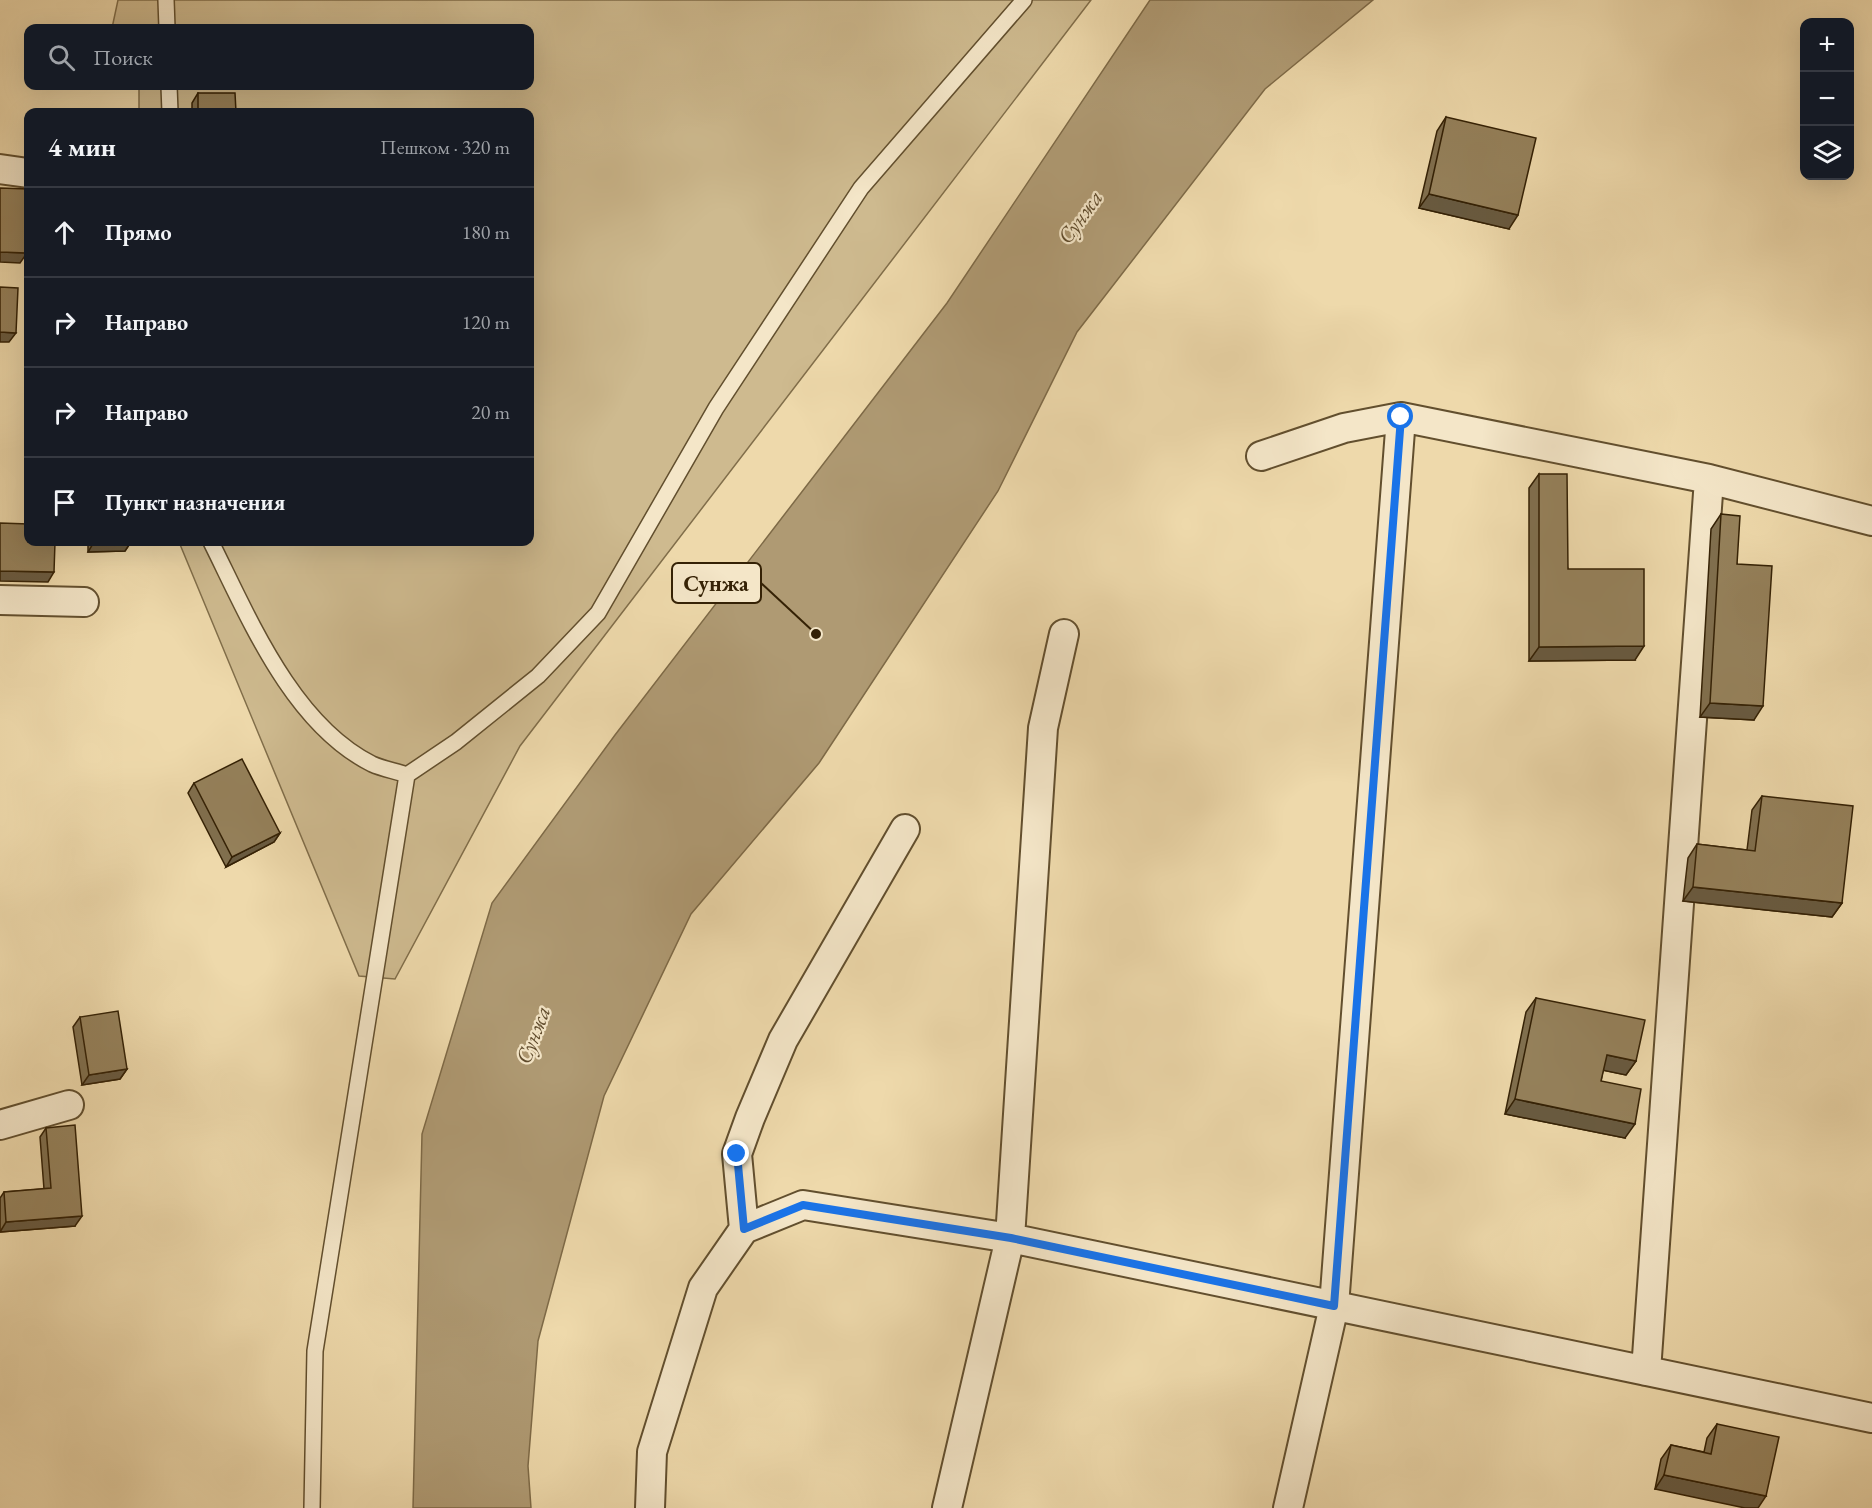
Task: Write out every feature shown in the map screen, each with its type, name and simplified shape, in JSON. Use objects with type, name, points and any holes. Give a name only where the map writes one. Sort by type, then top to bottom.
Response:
[{"type":"street","points":[[0,170],[24,173]]},
{"type":"street","points":[[1288,1508],[1334,1306],[1401,417]]},
{"type":"street","points":[[1261,456],[1344,428],[1401,417],[1709,479],[1872,520]]},
{"type":"street","points":[[1646,1371],[1709,479]]},
{"type":"street","points":[[0,600],[84,602]]},
{"type":"street","points":[[947,1508],[1011,1238],[1043,728],[1064,634]]},
{"type":"street","points":[[744,1229],[737,1154],[750,1118],[783,1040],[904,830]]},
{"type":"street","points":[[0,1125],[69,1106]]},
{"type":"street","points":[[650,1508],[652,1452],[703,1288],[744,1229],[803,1205],[1011,1238],[1872,1418]]},
{"type":"lane","points":[[166,0],[167,24]]},
{"type":"lane","points":[[312,1508],[315,1352],[407,775],[456,742],[538,676],[598,613],[716,408],[861,188],[1024,0]]},
{"type":"lane","points":[[169,90],[170,108]]},
{"type":"lane","points":[[213,546],[263,644],[297,699],[342,746],[373,764],[407,775]]},
{"type":"shaded area","points":[[118,0],[1091,0],[520,746],[395,979],[359,976],[181,546],[534,546],[534,108],[139,108],[139,90],[534,90],[534,24],[113,24]]},
{"type":"water","points":[[1150,0],[1373,0],[1265,89],[1077,332],[998,491],[819,763],[691,914],[604,1096],[538,1341],[528,1466],[531,1508],[413,1508],[422,1134],[492,903],[615,735],[947,303]]},
{"type":"building","points":[[198,93],[235,93],[236,108],[198,108]]},
{"type":"building","points":[[1446,117],[1536,138],[1518,215],[1429,194]]},
{"type":"building","points":[[0,188],[24,189],[24,253],[0,252]]},
{"type":"building","points":[[0,287],[18,288],[16,333],[0,332]]},
{"type":"building","points":[[1539,474],[1567,474],[1568,569],[1644,569],[1644,646],[1539,647]]},
{"type":"building","points":[[1721,514],[1740,516],[1737,564],[1772,566],[1763,706],[1710,703]]},
{"type":"building","points":[[0,523],[24,524],[24,546],[55,546],[54,572],[0,571]]},
{"type":"building","points":[[242,759],[280,833],[232,857],[194,783]]},
{"type":"building","points":[[1762,796],[1853,806],[1842,903],[1693,887],[1697,844],[1755,851]]},
{"type":"building","points":[[1536,998],[1645,1020],[1636,1061],[1607,1055],[1601,1081],[1641,1089],[1635,1124],[1515,1099]]},
{"type":"building","points":[[118,1011],[127,1069],[89,1075],[80,1017]]},
{"type":"building","points":[[75,1125],[82,1216],[6,1222],[4,1192],[51,1188],[46,1128]]},
{"type":"building","points":[[1717,1424],[1779,1437],[1766,1496],[1664,1475],[1671,1445],[1711,1454]]},
{"type":"place","name":"Сунжа","points":[[816,634]]},
{"type":"route","points":[[737,1154],[744,1229],[803,1205],[1011,1238],[1334,1306],[1401,417]]}]
